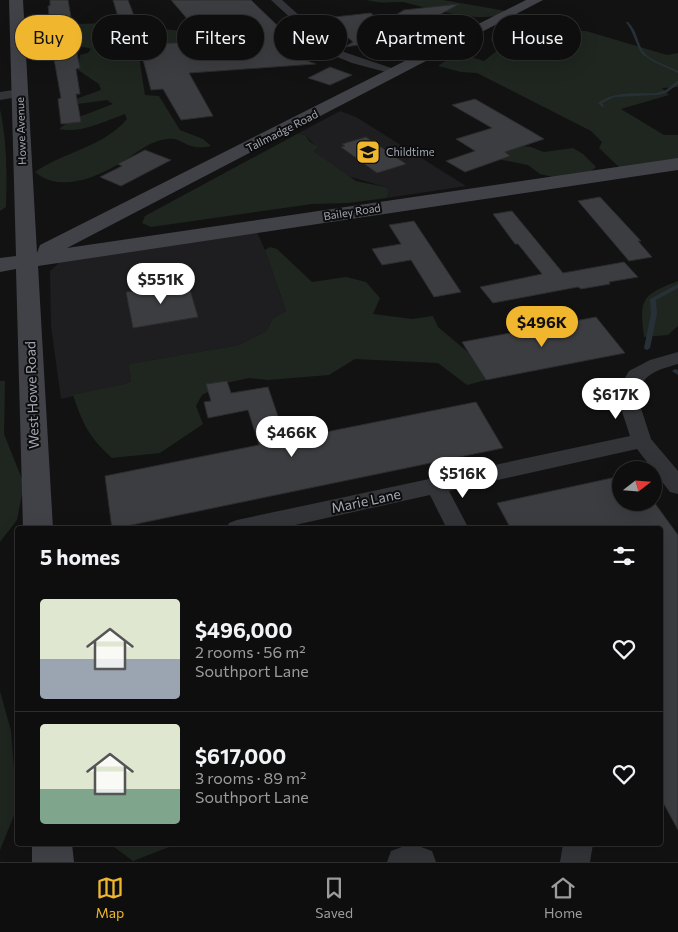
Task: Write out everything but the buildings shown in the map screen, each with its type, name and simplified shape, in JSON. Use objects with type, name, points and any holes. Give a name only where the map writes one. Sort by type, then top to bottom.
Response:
[{"type":"street","name":"Howe Avenue","points":[[16,0],[10,94],[26,261]]},
{"type":"street","points":[[276,0],[333,51],[356,61],[397,72]]},
{"type":"street","name":"Tallmadge Road","points":[[26,261],[536,0]]},
{"type":"street","name":"Bailey Road","points":[[26,261],[678,164]]},
{"type":"street","points":[[0,266],[26,261]]},
{"type":"street","points":[[0,280],[26,261]]},
{"type":"street","name":"West Howe Road","points":[[26,261],[38,526]]},
{"type":"street","points":[[670,361],[636,375],[626,393],[642,441],[678,486]]},
{"type":"street","name":"Marie Lane","points":[[251,526],[642,441]]},
{"type":"street","points":[[436,486],[456,526]]},
{"type":"street","points":[[52,846],[53,862]]},
{"type":"street","points":[[575,862],[578,846]]},
{"type":"street","points":[[402,862],[421,862]]},
{"type":"shaded area","points":[[367,0],[443,0],[506,11],[497,15],[483,17],[483,15],[461,15],[403,2]]},
{"type":"shaded area","points":[[82,24],[92,24],[92,60],[140,60],[145,95],[159,96],[180,130],[203,139],[211,146],[196,147],[173,139],[160,140],[108,170],[87,179],[76,181],[54,181],[44,178],[35,172],[106,137],[127,119],[125,114],[84,128],[75,130],[59,129],[71,120],[113,104],[107,100],[78,104],[76,99],[101,90],[99,84],[78,70],[82,54],[88,53],[91,49],[82,47]]},
{"type":"shaded area","points":[[167,29],[177,31],[177,43],[167,43]]},
{"type":"shaded area","points":[[581,31],[667,55],[678,53],[678,87],[662,88],[669,95],[621,109],[664,135],[678,135],[678,159],[620,168],[599,148],[602,142],[591,131],[477,73],[461,72],[438,66],[447,60],[484,61],[493,54],[493,60],[581,60]]},
{"type":"shaded area","points":[[0,109],[5,146],[6,207],[0,211]]},
{"type":"shaded area","points":[[340,111],[356,117],[466,186],[387,198],[389,190],[385,187],[348,176],[312,151],[318,148],[305,135],[297,134]]},
{"type":"shaded area","points":[[297,134],[305,135],[310,142],[319,147],[313,151],[356,181],[385,187],[389,190],[387,198],[348,203],[312,204],[151,227],[142,223],[145,216]]},
{"type":"shaded area","points":[[508,144],[531,147],[544,152],[573,148],[583,154],[596,167],[589,173],[553,177],[540,174],[528,165],[498,159]]},
{"type":"shaded area","points":[[256,230],[286,311],[273,318],[266,331],[239,345],[130,364],[131,381],[61,399],[51,326],[50,271],[62,260]]},
{"type":"shaded area","points":[[270,247],[277,249],[312,282],[346,277],[366,282],[380,298],[373,314],[412,319],[433,316],[438,327],[469,353],[486,380],[467,385],[438,363],[355,359],[329,375],[268,380],[249,378],[226,383],[202,395],[196,406],[203,424],[160,453],[112,458],[97,443],[87,429],[73,395],[131,381],[129,364],[239,345],[266,331],[273,318],[286,311],[265,250]]},
{"type":"shaded area","points":[[678,281],[678,326],[668,335],[644,337],[642,314],[646,300],[657,290]]},
{"type":"shaded area","points":[[0,381],[5,381],[4,434],[24,484],[17,520],[0,542]]},
{"type":"shaded area","points":[[0,691],[11,731],[15,813],[0,850]]},
{"type":"shaded area","points":[[114,846],[172,846],[133,861]]},
{"type":"waterway","points":[[627,23],[633,30],[640,49],[646,56],[678,72]]},
{"type":"waterway","points":[[602,106],[600,103],[614,96],[657,94],[665,92],[678,82]]},
{"type":"waterway","points":[[647,348],[654,314],[653,299],[678,286]]},
{"type":"place","name":"Childtime","points":[[368,152]]}]
